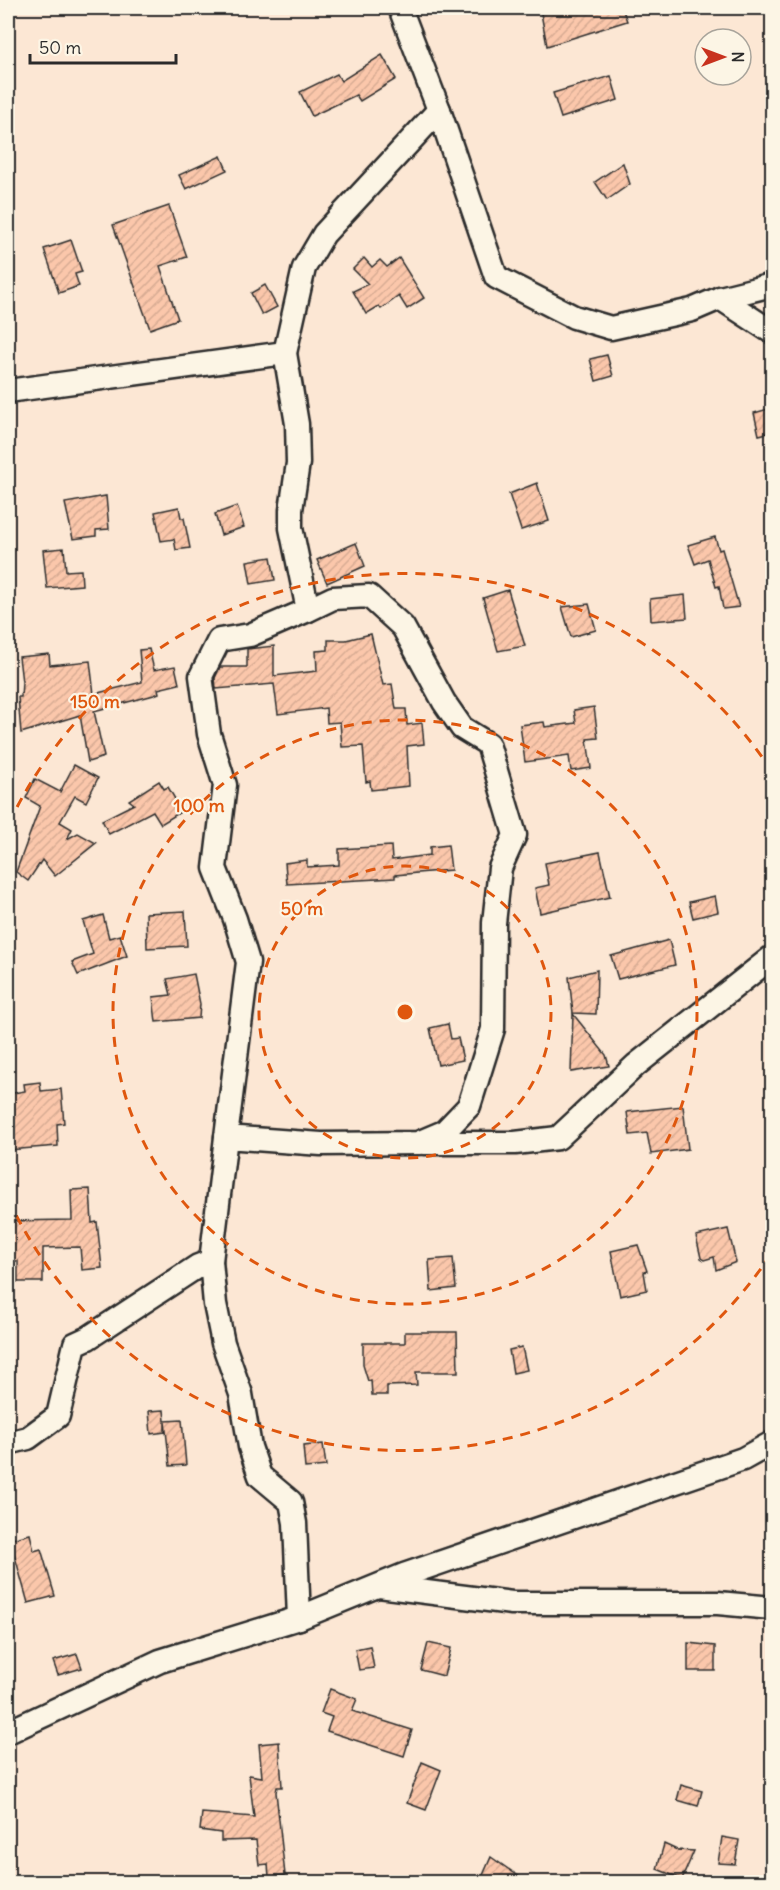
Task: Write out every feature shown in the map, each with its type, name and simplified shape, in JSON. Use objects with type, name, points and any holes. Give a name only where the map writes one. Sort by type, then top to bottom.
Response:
[{"type":"street","points":[[400,8],[439,110],[496,277],[573,317],[611,328],[692,310],[720,298],[772,285]]},
{"type":"street","points":[[308,610],[291,528],[298,443],[285,353],[304,268],[324,234],[439,110]]},
{"type":"street","points":[[720,298],[772,332]]},
{"type":"street","points":[[8,391],[285,353]]},
{"type":"street","points":[[299,1618],[295,1524],[291,1502],[260,1476],[250,1447],[241,1394],[223,1343],[215,1304],[211,1261],[248,962],[215,868],[225,785],[209,734],[201,676],[219,640],[250,635],[333,598],[369,596],[403,627],[444,702],[462,728],[488,744],[515,835],[500,868],[494,923],[493,1029],[477,1085],[469,1106],[444,1132],[418,1143]]},
{"type":"street","points":[[226,1137],[321,1144],[515,1143],[558,1138],[636,1065],[772,957]]},
{"type":"street","points":[[8,1443],[28,1438],[58,1416],[75,1344],[88,1338],[198,1266],[211,1261]]},
{"type":"street","points":[[8,1732],[160,1661],[299,1618],[375,1586],[743,1459],[772,1443]]},
{"type":"street","points":[[375,1586],[512,1603],[718,1603],[772,1608]]},
{"type":"building","points":[[540,8],[622,8],[627,21],[547,46]]},
{"type":"building","points":[[382,55],[396,79],[360,101],[356,95],[312,116],[300,92],[337,74],[341,81]]},
{"type":"building","points":[[611,76],[618,100],[561,118],[553,93]]},
{"type":"building","points":[[221,156],[227,170],[186,189],[179,175]]},
{"type":"building","points":[[623,163],[630,184],[607,200],[595,182]]},
{"type":"building","points":[[169,206],[187,257],[160,266],[178,319],[150,329],[113,225]]},
{"type":"building","points":[[71,240],[82,272],[75,274],[79,286],[59,293],[44,249]]},
{"type":"building","points":[[364,258],[372,267],[380,260],[387,267],[399,258],[424,298],[407,309],[399,296],[381,309],[379,306],[366,314],[353,291],[368,284],[353,269]]},
{"type":"building","points":[[265,285],[277,307],[262,315],[251,293]]},
{"type":"building","points":[[607,355],[613,376],[596,381],[590,359]]},
{"type":"building","points":[[772,408],[772,432],[759,435],[754,413]]},
{"type":"building","points":[[537,483],[549,521],[521,530],[509,494]]},
{"type":"building","points":[[106,496],[109,529],[96,530],[96,536],[73,539],[65,503]]},
{"type":"building","points":[[237,506],[244,527],[221,535],[215,514]]},
{"type":"building","points":[[179,507],[181,518],[184,518],[190,548],[176,550],[174,539],[161,541],[155,512]]},
{"type":"building","points":[[715,537],[719,550],[722,549],[739,607],[723,609],[719,586],[716,587],[708,559],[695,564],[688,545]]},
{"type":"building","points":[[356,543],[365,566],[327,583],[317,560]]},
{"type":"building","points":[[64,548],[66,571],[81,570],[82,585],[47,588],[43,550]]},
{"type":"building","points":[[271,557],[275,580],[251,584],[247,561]]},
{"type":"building","points":[[508,590],[525,646],[498,651],[483,598]]},
{"type":"building","points":[[685,595],[687,618],[651,621],[650,599]]},
{"type":"building","points":[[589,604],[596,630],[571,637],[562,607]]},
{"type":"building","points":[[371,634],[383,685],[392,684],[396,709],[406,709],[407,725],[422,723],[424,744],[407,746],[409,786],[371,790],[370,781],[366,782],[363,746],[342,747],[340,722],[327,723],[326,708],[278,714],[274,684],[216,689],[215,678],[220,667],[247,667],[247,649],[274,646],[274,676],[317,671],[316,651],[328,650],[328,640],[346,640]]},
{"type":"building","points":[[149,649],[154,670],[175,666],[179,684],[158,689],[159,693],[154,695],[94,711],[104,757],[88,762],[80,715],[21,733],[18,697],[21,697],[22,682],[19,657],[49,654],[50,665],[90,661],[94,694],[142,682],[139,650]]},
{"type":"building","points":[[594,707],[598,738],[587,739],[591,768],[571,771],[569,756],[525,762],[520,725],[544,722],[545,727],[576,723],[574,710]]},
{"type":"building","points":[[74,765],[98,778],[86,802],[75,796],[60,822],[72,829],[67,839],[78,833],[96,843],[55,876],[42,860],[28,881],[16,872],[40,806],[26,798],[35,779],[60,792]]},
{"type":"building","points":[[159,781],[164,789],[168,787],[182,811],[161,824],[153,811],[109,834],[102,820],[134,804],[129,800]]},
{"type":"building","points":[[448,845],[451,870],[395,875],[395,878],[287,884],[285,863],[307,860],[307,867],[339,865],[339,849],[391,846],[392,860],[430,855],[430,847]]},
{"type":"building","points":[[600,852],[610,897],[540,913],[535,888],[549,885],[545,863]]},
{"type":"building","points":[[715,896],[718,912],[693,918],[689,902]]},
{"type":"building","points":[[185,911],[187,946],[147,948],[146,913]]},
{"type":"building","points":[[103,915],[109,938],[120,935],[127,956],[78,975],[72,962],[93,954],[83,921]]},
{"type":"building","points":[[669,940],[675,965],[618,979],[611,956]]},
{"type":"building","points":[[597,970],[596,1014],[573,1013],[569,977]]},
{"type":"building","points":[[194,974],[200,1004],[199,1018],[156,1022],[153,997],[171,995],[167,979]]},
{"type":"building","points":[[573,1014],[606,1055],[609,1066],[571,1072]]},
{"type":"building","points":[[448,1024],[451,1039],[458,1038],[463,1060],[438,1065],[430,1028]]},
{"type":"building","points":[[40,1082],[41,1091],[61,1089],[64,1123],[57,1124],[58,1146],[8,1150],[8,1094],[25,1091],[24,1084]]},
{"type":"building","points":[[683,1106],[688,1149],[651,1154],[647,1133],[630,1135],[627,1112]]},
{"type":"building","points":[[90,1189],[92,1223],[97,1222],[102,1268],[82,1270],[80,1247],[43,1248],[43,1282],[18,1282],[18,1261],[8,1261],[8,1221],[72,1220],[71,1190]]},
{"type":"building","points":[[728,1229],[736,1262],[716,1270],[714,1257],[704,1260],[701,1258],[696,1236]]},
{"type":"building","points":[[638,1245],[647,1271],[644,1272],[647,1290],[620,1296],[611,1251]]},
{"type":"building","points":[[453,1258],[456,1288],[431,1291],[429,1260]]},
{"type":"building","points":[[405,1332],[457,1332],[458,1372],[416,1372],[417,1385],[387,1386],[387,1395],[372,1395],[371,1380],[368,1381],[363,1365],[363,1343],[405,1343]]},
{"type":"building","points":[[522,1347],[527,1370],[513,1373],[509,1350]]},
{"type":"building","points":[[164,1410],[165,1421],[182,1420],[186,1465],[170,1466],[165,1422],[165,1432],[151,1434],[149,1411]]},
{"type":"building","points":[[323,1444],[326,1466],[305,1468],[303,1446]]},
{"type":"building","points":[[30,1534],[34,1551],[41,1549],[55,1596],[28,1603],[14,1553],[8,1554],[8,1540]]},
{"type":"building","points":[[428,1643],[451,1648],[444,1676],[421,1670]]},
{"type":"building","points":[[688,1643],[715,1646],[715,1671],[688,1671]]},
{"type":"building","points":[[370,1646],[374,1668],[359,1670],[355,1649]]},
{"type":"building","points":[[77,1654],[82,1668],[58,1675],[53,1661]]},
{"type":"building","points":[[330,1689],[357,1699],[352,1711],[412,1730],[404,1756],[327,1731],[332,1717],[321,1713]]},
{"type":"building","points":[[279,1742],[282,1787],[277,1787],[276,1792],[285,1875],[269,1877],[268,1864],[259,1865],[256,1840],[221,1841],[221,1833],[200,1830],[202,1813],[254,1817],[249,1775],[262,1777],[259,1744]]},
{"type":"building","points":[[422,1762],[441,1770],[426,1810],[407,1803]]},
{"type":"building","points":[[681,1785],[702,1791],[698,1806],[677,1800]]},
{"type":"building","points":[[722,1837],[739,1840],[735,1864],[718,1863]]},
{"type":"building","points":[[664,1844],[677,1850],[694,1851],[682,1879],[657,1869]]},
{"type":"building","points":[[491,1857],[527,1882],[480,1882]]}]
